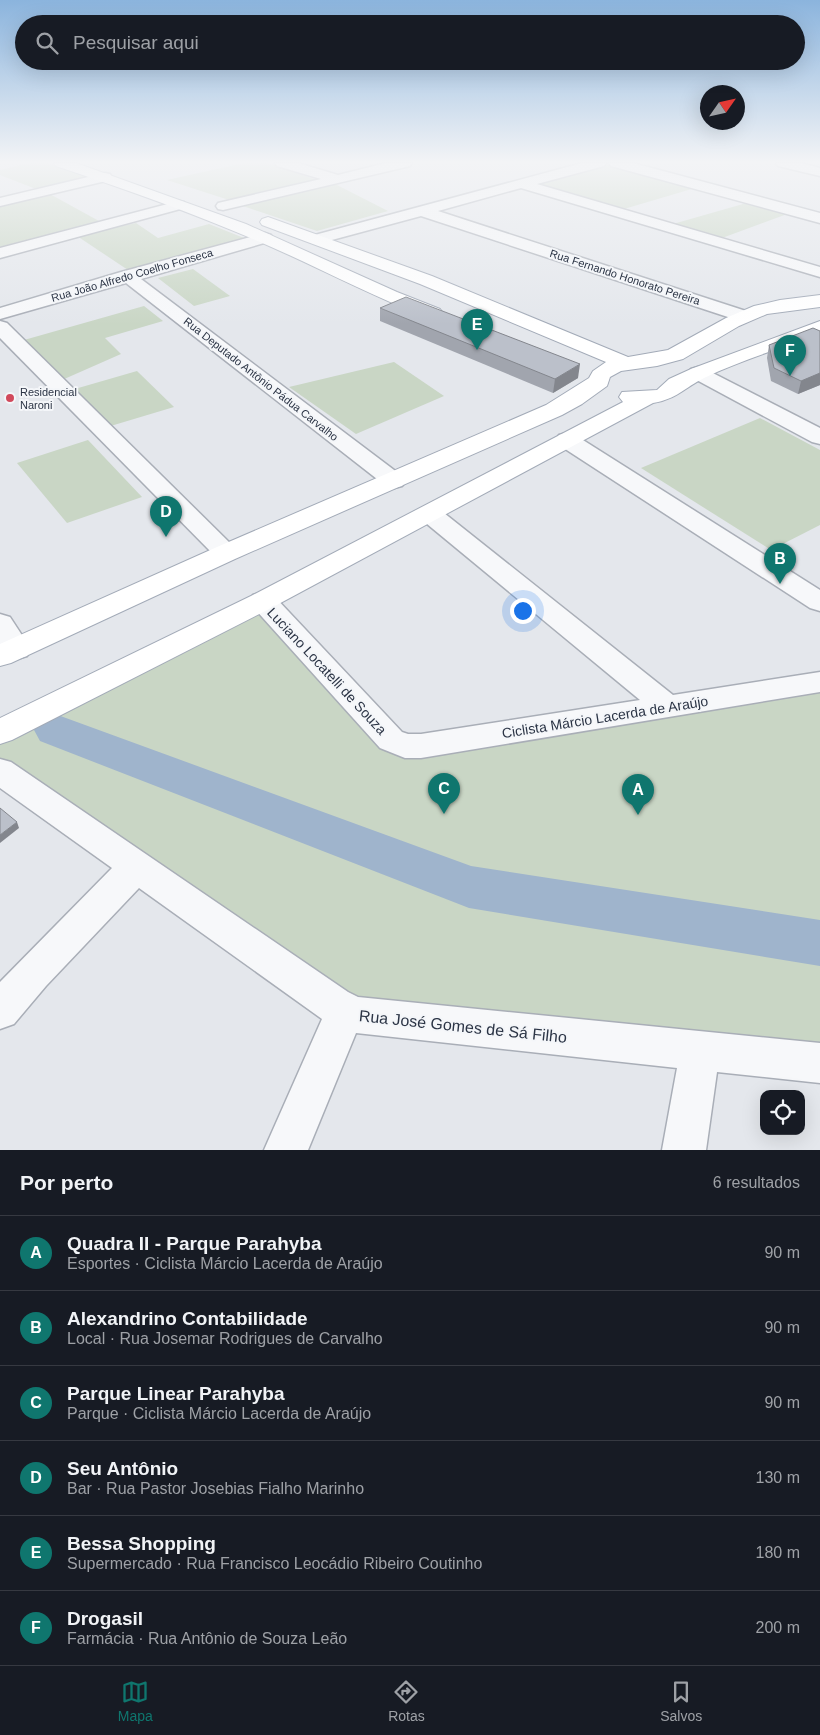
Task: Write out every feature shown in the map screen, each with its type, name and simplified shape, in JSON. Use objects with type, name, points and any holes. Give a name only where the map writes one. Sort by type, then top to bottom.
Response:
[{"type":"main road","points":[[209,217],[265,238],[374,289],[444,317]]},
{"type":"main road","points":[[253,217],[426,280],[634,363],[664,370],[672,376],[677,384]]},
{"type":"main road","points":[[8,652],[226,553],[394,482],[554,410],[574,400],[595,374],[610,367],[667,358],[682,352],[743,316],[786,305],[820,301]]},
{"type":"main road","points":[[595,374],[615,393],[629,397],[646,398],[663,395],[670,392],[677,384],[698,373],[820,327]]},
{"type":"main road","points":[[0,732],[263,602],[646,398]]},
{"type":"street","points":[[0,253],[135,217]]},
{"type":"street","points":[[316,239],[401,217]]},
{"type":"street","name":"Rua Fernando Honorato Pereira","points":[[439,217],[743,316]]},
{"type":"street","points":[[632,217],[820,272]]},
{"type":"street","name":"Rua João Alfredo Coelho Fonseca","points":[[0,314],[265,238]]},
{"type":"street","name":"Rua Deputado Antônio Pádua Carvalho","points":[[128,276],[394,482]]},
{"type":"street","points":[[0,327],[66,396],[226,553]]},
{"type":"street","points":[[698,373],[820,437]]},
{"type":"street","points":[[567,440],[820,602]]},
{"type":"street","points":[[430,514],[668,707]]},
{"type":"street","name":"Luciano Locatelli de Souza","points":[[263,602],[390,740]]},
{"type":"street","points":[[0,623],[8,652]]},
{"type":"street","name":"Ciclista Márcio Lacerda de Araújo","points":[[390,740],[405,746],[421,746],[820,682]]},
{"type":"street","name":"Rua José Gomes de Sá Filho","points":[[0,771],[345,1011],[356,1015],[820,1063]]},
{"type":"street","points":[[0,1011],[32,974],[136,867]]},
{"type":"street","points":[[286,1150],[345,1011]]},
{"type":"street","points":[[684,1150],[700,1050]]},
{"type":"green space","points":[[0,217],[91,217],[99,221],[0,247]]},
{"type":"green space","points":[[275,217],[368,217],[317,231]]},
{"type":"green space","points":[[699,217],[780,217],[722,238],[673,224]]},
{"type":"green space","points":[[136,223],[158,238],[209,224],[244,238],[128,270],[77,236]]},
{"type":"green space","points":[[193,269],[230,296],[194,306],[158,278]]},
{"type":"green space","points":[[144,306],[163,321],[105,338],[121,354],[62,380],[17,342]]},
{"type":"green space","points":[[394,362],[444,396],[356,434],[289,387]]},
{"type":"green space","points":[[137,371],[174,407],[94,431],[61,393]]},
{"type":"green space","points":[[760,418],[820,450],[820,525],[771,550],[641,468]]},
{"type":"green space","points":[[88,440],[142,497],[67,523],[17,463]]},
{"type":"green space","points":[[259,603],[400,753],[820,684],[820,1057],[352,1014],[0,764],[0,733]]},
{"type":"building","points":[[406,297],[580,364],[555,379],[380,308]]},
{"type":"building","points":[[813,328],[820,331],[820,373],[801,381],[774,368],[769,345]]},
{"type":"building","points":[[0,808],[17,822],[0,835]]},
{"type":"waterway","points":[[55,730],[469,887],[820,943]]},
{"type":"place","name":"Bessa Shopping","points":[[477,350]]},
{"type":"place","name":"Drogasil","points":[[790,376]]},
{"type":"place","name":"Residencial Naroni","points":[[10,398]]},
{"type":"place","name":"Seu Antônio","points":[[166,537]]},
{"type":"place","name":"Alexandrino Contabilidade","points":[[780,584]]},
{"type":"place","name":"Parque Linear Parahyba","points":[[444,814]]},
{"type":"place","name":"Quadra II - Parque Parahyba","points":[[638,815]]}]
